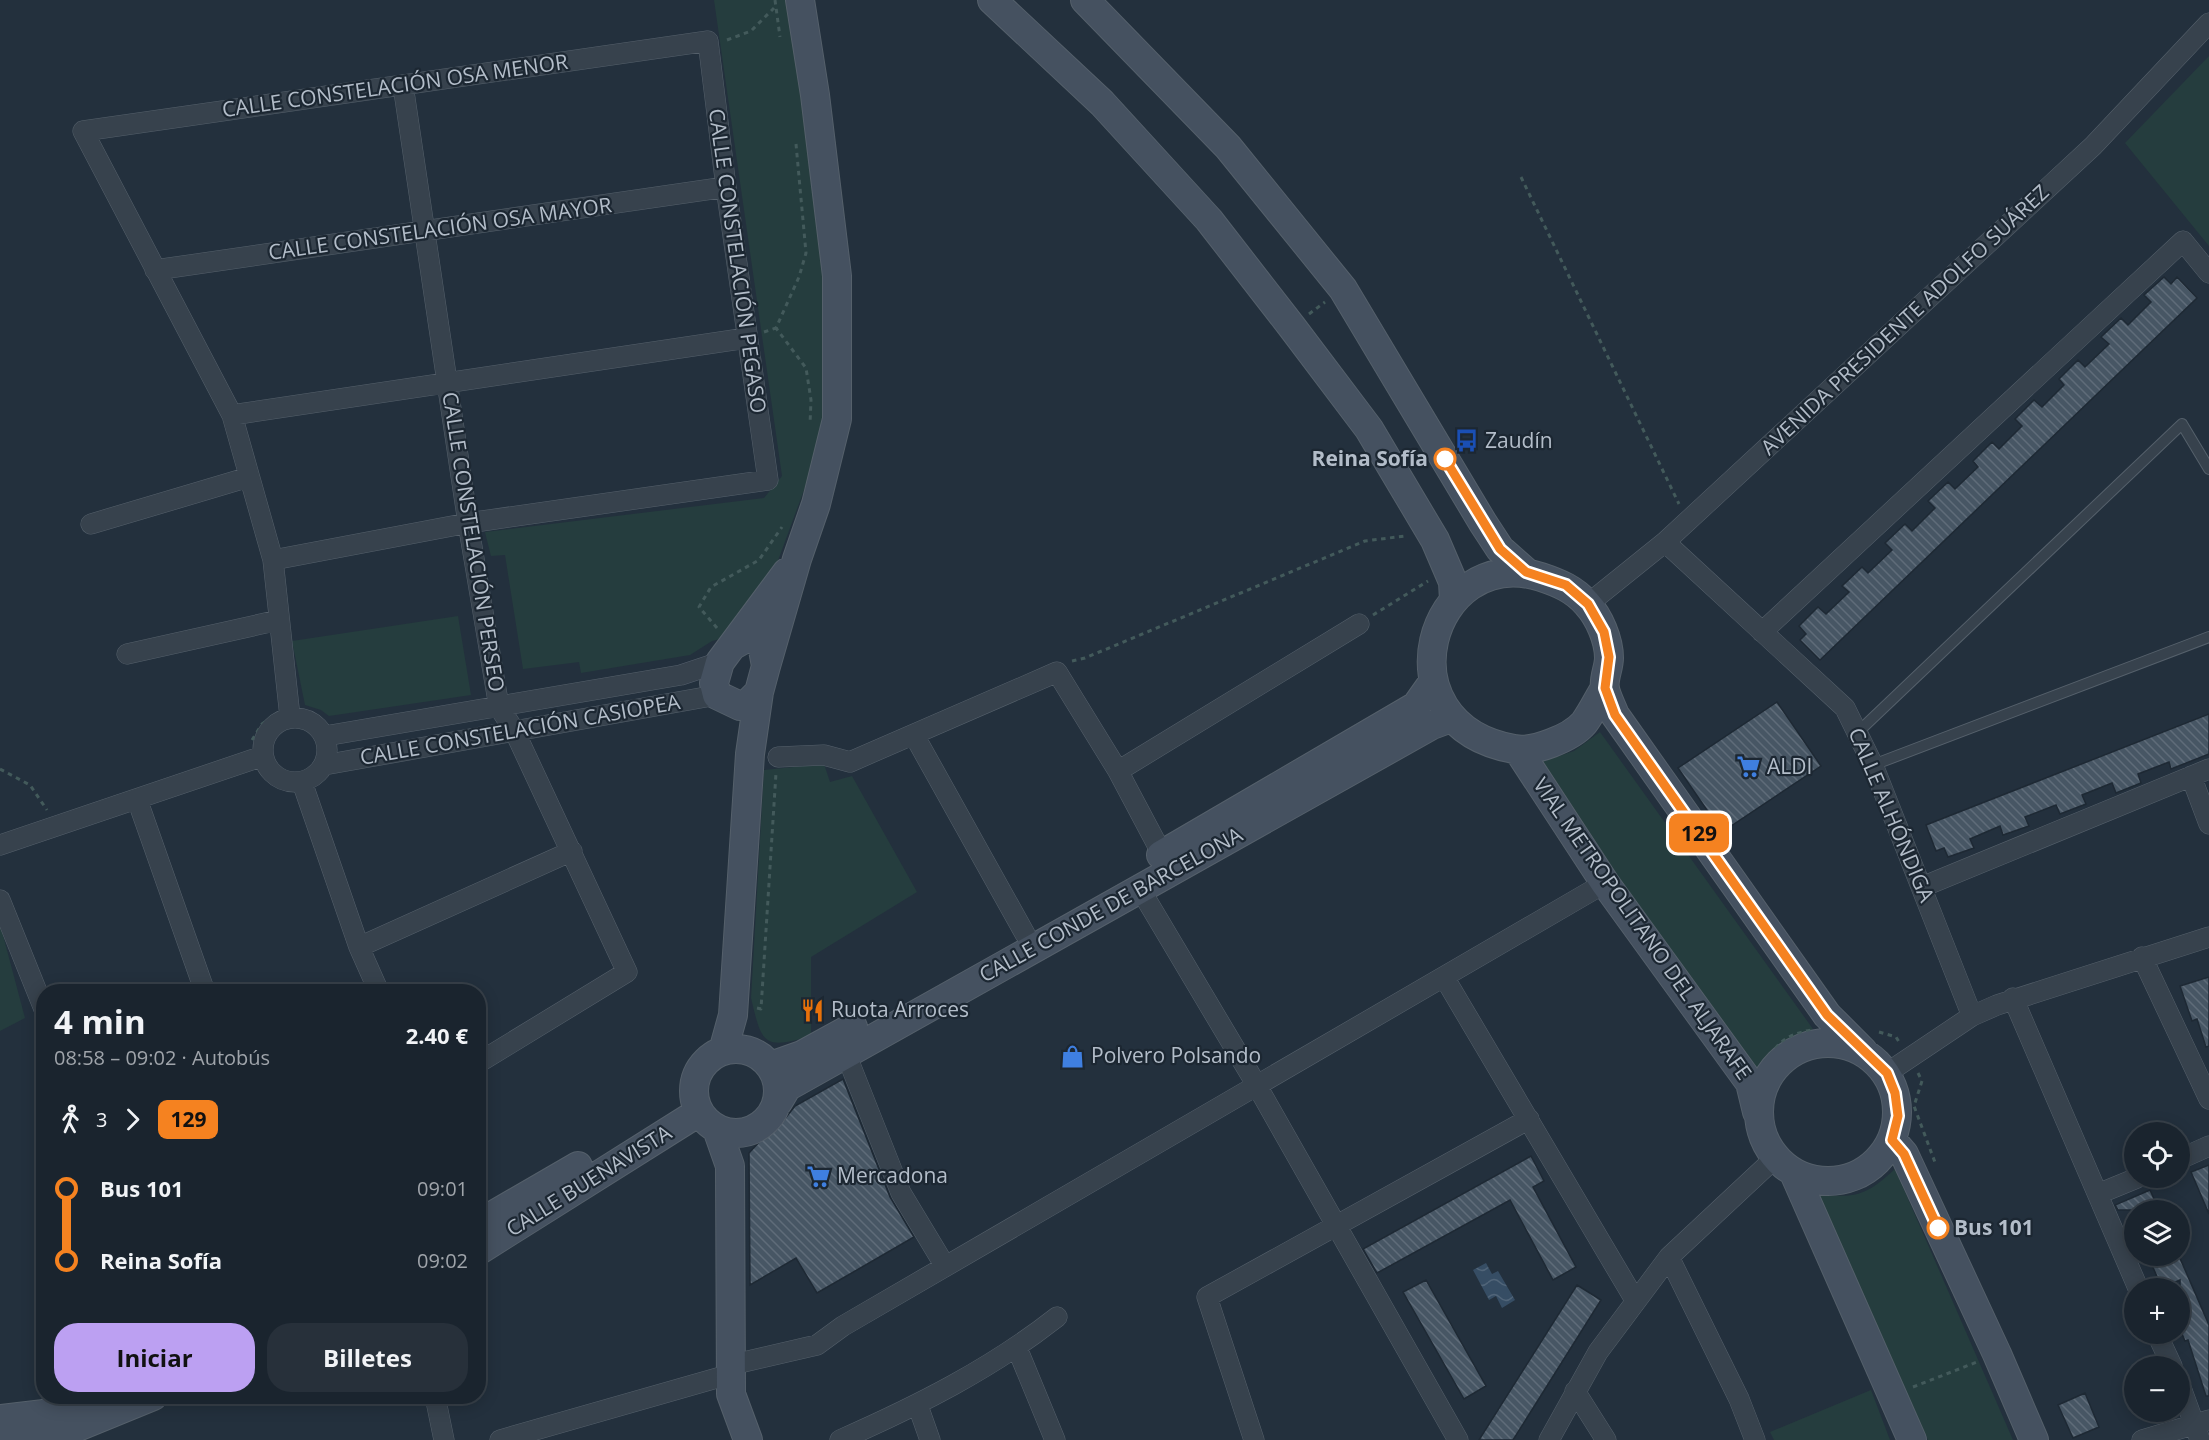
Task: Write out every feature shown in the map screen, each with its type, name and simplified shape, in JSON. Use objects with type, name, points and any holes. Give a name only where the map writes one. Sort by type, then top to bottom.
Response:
[{"type":"main road","points":[[992,0],[1125,128],[1209,220],[1292,327],[1369,429],[1435,540],[1453,582],[1454,600]]},
{"type":"main road","name":"VIAL METROPOLITANO DEL ALJARAFE","points":[[1085,0],[1228,147],[1343,289],[1494,541],[1526,572]]},
{"type":"main road","points":[[721,697],[740,706],[748,703],[763,679],[797,559],[816,504],[837,419],[837,276],[815,95],[787,4]]},
{"type":"main road","points":[[764,755],[721,697],[714,683],[724,646],[797,559]]},
{"type":"main road","name":"VIAL METROPOLITANO DEL ALJARAFE","points":[[1526,572],[1566,585],[1588,604],[1604,632],[1609,657],[1605,688],[1583,724],[1551,744],[1518,750],[1486,744],[1450,718],[1433,682],[1430,660],[1436,630],[1454,600],[1478,582],[1502,574],[1526,572]]},
{"type":"main road","points":[[703,1111],[732,1134],[747,1133],[765,1123],[778,1102],[778,1082],[747,1056],[733,1010],[764,755],[762,644],[748,637],[724,646]]},
{"type":"main road","name":"CALLE CONDE DE BARCELONA","points":[[747,1056],[802,1055],[1025,934],[1416,706],[1433,682]]},
{"type":"main road","name":"VIAL METROPOLITANO DEL ALJARAFE","points":[[1605,688],[1615,715],[1827,1015],[1887,1073],[1895,1093],[1898,1116],[1892,1140],[1877,1162],[1856,1176],[1838,1181],[1814,1180],[1784,1166]]},
{"type":"main road","name":"CALLE CONDE DE BARCELONA","points":[[778,1102],[787,1087],[1431,724],[1450,718]]},
{"type":"main road","name":"VIAL METROPOLITANO DEL ALJARAFE","points":[[1518,750],[1605,883],[1750,1083],[1762,1137],[1784,1166],[1912,1440]]},
{"type":"main road","name":"VIAL METROPOLITANO DEL ALJARAFE","points":[[1757,1113],[1762,1086],[1775,1065],[1792,1051],[1815,1043],[1840,1043],[1863,1051]]},
{"type":"main road","points":[[747,1056],[709,1058],[699,1070],[703,1111],[730,1166],[731,1394],[748,1440]]},
{"type":"main road","name":"CALLE BUENAVISTA","points":[[486,1215],[621,1141],[703,1111]]},
{"type":"main road","name":"CALLE BUENAVISTA","points":[[486,1246],[703,1111]]},
{"type":"main road","points":[[730,1166],[747,1133]]},
{"type":"main road","points":[[1892,1140],[1904,1154],[1997,1354],[2034,1440]]},
{"type":"main road","points":[[0,1419],[44,1414],[70,1404]]},
{"type":"main road","points":[[12,1440],[59,1437],[135,1404]]},
{"type":"street","name":"AVENIDA PRESIDENTE ADOLFO SUÁREZ","points":[[1588,604],[1688,522],[2093,146],[2209,23]]},
{"type":"street","name":"CALLE CONSTELACIÓN OSA MENOR","points":[[155,270],[83,131],[708,41]]},
{"type":"street","name":"CALLE CONSTELACIÓN PEGASO","points":[[468,523],[768,480],[726,187],[708,41]]},
{"type":"street","name":"CALLE CONSTELACIÓN PERSEO","points":[[403,85],[468,523],[499,706],[514,730],[627,972],[486,1058]]},
{"type":"street","name":"CALLE CONSTELACIÓN OSA MAYOR","points":[[155,270],[726,187]]},
{"type":"street","points":[[1762,632],[2183,241],[2209,273]]},
{"type":"street","points":[[155,270],[232,415],[273,560],[290,717]]},
{"type":"street","points":[[232,415],[747,338]]},
{"type":"street","points":[[91,524],[249,477]]},
{"type":"street","points":[[273,560],[468,523]]},
{"type":"street","name":"CALLE ALHÓNDIGA","points":[[1665,542],[1845,708],[1873,765],[1972,1016]]},
{"type":"street","points":[[127,654],[279,620]]},
{"type":"street","points":[[1118,771],[1359,624]]},
{"type":"street","name":"CALLE CONSTELACIÓN CASIOPEA","points":[[325,736],[681,675],[724,646]]},
{"type":"street","points":[[764,755],[824,755],[850,762],[1060,668],[1162,854]]},
{"type":"street","name":"CALLE CONSTELACIÓN CASIOPEA","points":[[324,765],[514,730],[721,697]]},
{"type":"street","points":[[290,717],[310,720],[325,736],[328,754],[324,765],[313,777],[302,782],[284,781],[274,775],[263,756],[266,734],[279,721],[290,717]]},
{"type":"street","points":[[914,735],[1025,934]]},
{"type":"street","points":[[0,845],[263,756]]},
{"type":"street","points":[[1922,887],[2209,769]]},
{"type":"street","points":[[2191,777],[2209,824]]},
{"type":"street","points":[[302,782],[359,947],[375,984]]},
{"type":"street","points":[[137,799],[202,984]]},
{"type":"street","points":[[359,947],[572,851]]},
{"type":"street","points":[[500,1440],[817,1345],[843,1326],[945,1266],[1605,883]]},
{"type":"street","points":[[1140,889],[1256,1084],[1458,1440]]},
{"type":"street","points":[[0,900],[36,989]]},
{"type":"street","points":[[1887,1073],[1972,1016],[2013,998],[2209,937]]},
{"type":"street","points":[[2142,957],[2209,1099]]},
{"type":"street","points":[[1444,977],[1635,1300]]},
{"type":"street","points":[[2013,998],[2134,1278]]},
{"type":"street","points":[[846,1054],[901,1193],[945,1266]]},
{"type":"street","points":[[1254,1440],[1207,1297],[1529,1119]]},
{"type":"street","points":[[2190,1155],[2209,1146]]},
{"type":"street","points":[[1549,1440],[1598,1352],[1669,1257],[1784,1166]]},
{"type":"street","points":[[2097,1194],[2124,1183]]},
{"type":"street","points":[[1669,1257],[1739,1399],[1755,1440]]},
{"type":"street","points":[[840,1440],[918,1406],[1017,1348],[1057,1317]]},
{"type":"street","points":[[1017,1348],[1055,1440]]},
{"type":"street","points":[[1575,1391],[1606,1440]]},
{"type":"street","points":[[437,1404],[444,1440]]},
{"type":"street","points":[[2142,1440],[2201,1428],[2190,1405]]},
{"type":"street","points":[[918,1406],[930,1440]]},
{"type":"lane","points":[[1857,733],[2182,424],[2209,469]]},
{"type":"lane","points":[[1873,765],[2209,637]]},
{"type":"path","points":[[775,0],[787,4]]},
{"type":"path","points":[[708,41],[731,40],[751,31],[787,4]]},
{"type":"path","points":[[782,42],[787,4]]},
{"type":"path","points":[[795,133],[806,253],[799,277],[776,328],[806,368],[811,400],[810,434]]},
{"type":"path","points":[[1521,177],[1688,522]]},
{"type":"path","points":[[1292,327],[1343,289]]},
{"type":"path","points":[[724,646],[699,607],[711,587],[759,560],[788,519]]},
{"type":"path","points":[[1060,668],[1365,541],[1408,535]]},
{"type":"path","points":[[1359,624],[1436,576]]},
{"type":"path","points":[[733,1010],[761,1009],[764,755]]},
{"type":"path","points":[[0,769],[30,785],[58,826]]},
{"type":"path","points":[[1750,1083],[1775,1048],[1789,1035],[1813,1029],[1827,1015]]},
{"type":"path","points":[[1892,1396],[1997,1354]]},
{"type":"green space","points":[[714,0],[790,0],[831,342],[818,452],[752,631],[712,641],[690,655],[581,673],[579,662],[523,669],[505,555],[491,556],[485,532],[764,498],[782,476]]},
{"type":"green space","points":[[2209,56],[2209,246],[2125,143]]},
{"type":"green space","points":[[458,616],[471,695],[329,716],[321,710],[305,705],[292,641]]},
{"type":"green space","points":[[1600,732],[1813,1029],[1753,1071],[1539,763],[1574,751]]},
{"type":"green space","points":[[824,764],[830,782],[852,776],[917,892],[811,957],[811,1036],[774,1042],[762,1034],[751,998],[764,770]]},
{"type":"green space","points":[[0,924],[25,1018],[0,1031]]},
{"type":"green space","points":[[1895,1169],[2013,1440],[1928,1440],[1818,1194],[1842,1196],[1860,1193],[1876,1185]]},
{"type":"green space","points":[[1871,1390],[1890,1440],[1774,1440],[1770,1432]]},
{"type":"water","points":[[1486,1263],[1492,1274],[1498,1271],[1515,1300],[1502,1308],[1496,1296],[1489,1300],[1473,1270]]},
{"type":"building","points":[[2164,277],[2171,284],[2177,277],[2197,298],[1820,660],[1800,640],[1806,634],[1799,626],[1818,607],[1826,614],[1849,592],[1842,586],[1862,567],[1868,573],[1892,550],[1885,543],[1905,524],[1912,531],[1935,508],[1928,501],[1948,482],[1955,489],[1978,467],[1973,461],[1992,442],[1999,449],[2022,426],[2015,419],[2034,400],[2042,407],[2064,385],[2059,379],[2078,360],[2085,367],[2109,344],[2101,337],[2121,318],[2128,325],[2151,302],[2144,295]]},
{"type":"building","name":"ALDI","points":[[1777,702],[1821,766],[1722,832],[1678,768]]},
{"type":"building","points":[[2209,714],[2209,754],[2171,769],[2169,762],[2138,774],[2141,783],[2116,793],[2112,783],[2082,795],[2086,804],[2060,814],[2056,805],[2025,817],[2029,826],[2003,835],[2000,826],[1970,839],[1974,848],[1948,857],[1944,848],[1936,851],[1926,825]]},
{"type":"building","points":[[2209,977],[2209,1046],[2206,1047],[2197,1019],[2192,1021],[2180,986]]},
{"type":"building","name":"Mercadona","points":[[843,1079],[890,1197],[914,1237],[817,1293],[796,1258],[750,1285],[749,1153],[762,1139],[776,1130],[795,1106]]},
{"type":"building","points":[[1531,1156],[1544,1181],[1533,1187],[1576,1267],[1553,1280],[1510,1200],[1377,1273],[1363,1249]]},
{"type":"building","points":[[2209,1165],[2209,1214],[2191,1172]]},
{"type":"building","points":[[2150,1190],[2154,1200],[2127,1200]]},
{"type":"building","points":[[2124,1201],[2124,1210],[2118,1210],[2115,1205]]},
{"type":"building","points":[[2152,1266],[2183,1266],[2189,1278],[2158,1278]]},
{"type":"building","points":[[1426,1280],[1486,1386],[1464,1399],[1403,1292]]},
{"type":"building","points":[[2190,1281],[2209,1325],[2209,1396],[2206,1396],[2189,1344]]},
{"type":"building","points":[[1577,1285],[1601,1300],[1513,1440],[1479,1440]]},
{"type":"building","points":[[2085,1393],[2099,1427],[2073,1438],[2058,1405]]},
{"type":"bus line","name":"129","points":[[1445,459],[1500,549],[1526,572],[1566,585],[1588,604],[1604,632],[1609,657],[1605,688],[1615,715],[1827,1015],[1887,1073],[1895,1093],[1898,1116],[1892,1140],[1904,1154],[1938,1228]]},
{"type":"place","name":"Zaudín","points":[[1467,441]]},
{"type":"place","name":"Reina Sofía","points":[[1445,459]]},
{"type":"place","name":"ALDI","points":[[1749,767]]},
{"type":"place","name":"Ruota Arroces","points":[[813,1010]]},
{"type":"place","name":"Polvero Polsando","points":[[1073,1056]]},
{"type":"place","name":"Mercadona","points":[[819,1176]]},
{"type":"place","name":"Bus 101","points":[[1938,1228]]}]
